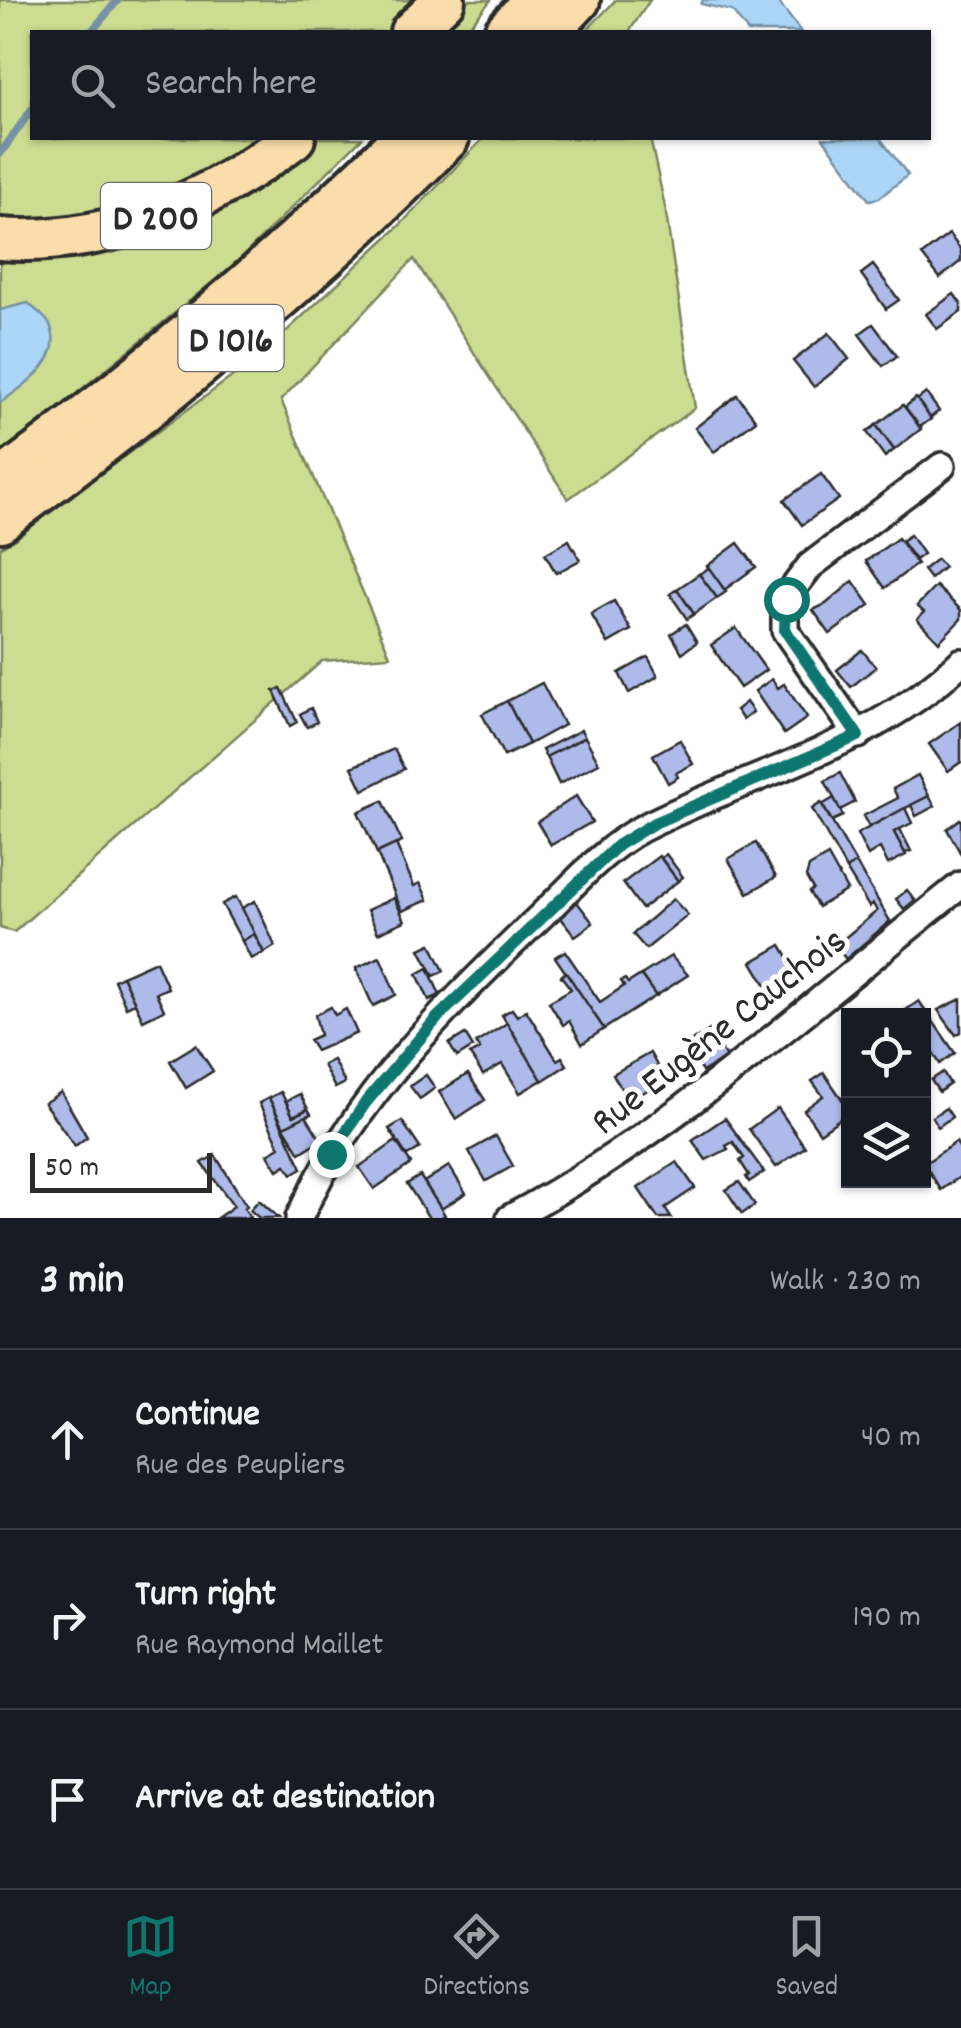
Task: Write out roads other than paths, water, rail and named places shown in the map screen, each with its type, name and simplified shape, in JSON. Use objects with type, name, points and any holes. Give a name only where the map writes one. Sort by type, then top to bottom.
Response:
[{"type":"highway","points":[[508,30],[536,0]]},
{"type":"highway","points":[[550,30],[578,0]]},
{"type":"highway","name":"D 1016","points":[[0,482],[220,307],[402,140]]},
{"type":"highway","name":"D 1016","points":[[0,520],[148,408],[243,328],[445,140]]},
{"type":"main road","points":[[412,30],[444,0]]},
{"type":"main road","name":"D 200","points":[[0,239],[71,238],[136,223],[211,190],[291,140]]},
{"type":"street","points":[[858,736],[785,630],[786,599],[810,566],[942,466]]},
{"type":"street","points":[[300,1218],[342,1136],[398,1063],[458,996],[598,861],[640,830],[858,736],[961,662]]},
{"type":"street","name":"Rue Eugène Cauchois","points":[[510,1218],[584,1177],[655,1130],[961,885]]},
{"type":"water","points":[[703,0],[777,0],[800,30],[746,30],[732,11],[701,4]]},
{"type":"water","points":[[824,140],[882,140],[908,175],[879,198],[869,200]]},
{"type":"water","points":[[28,303],[49,324],[52,351],[39,372],[0,403],[0,310]]},
{"type":"waterway","points":[[93,30],[118,0]]},
{"type":"waterway","points":[[0,154],[30,112]]}]
